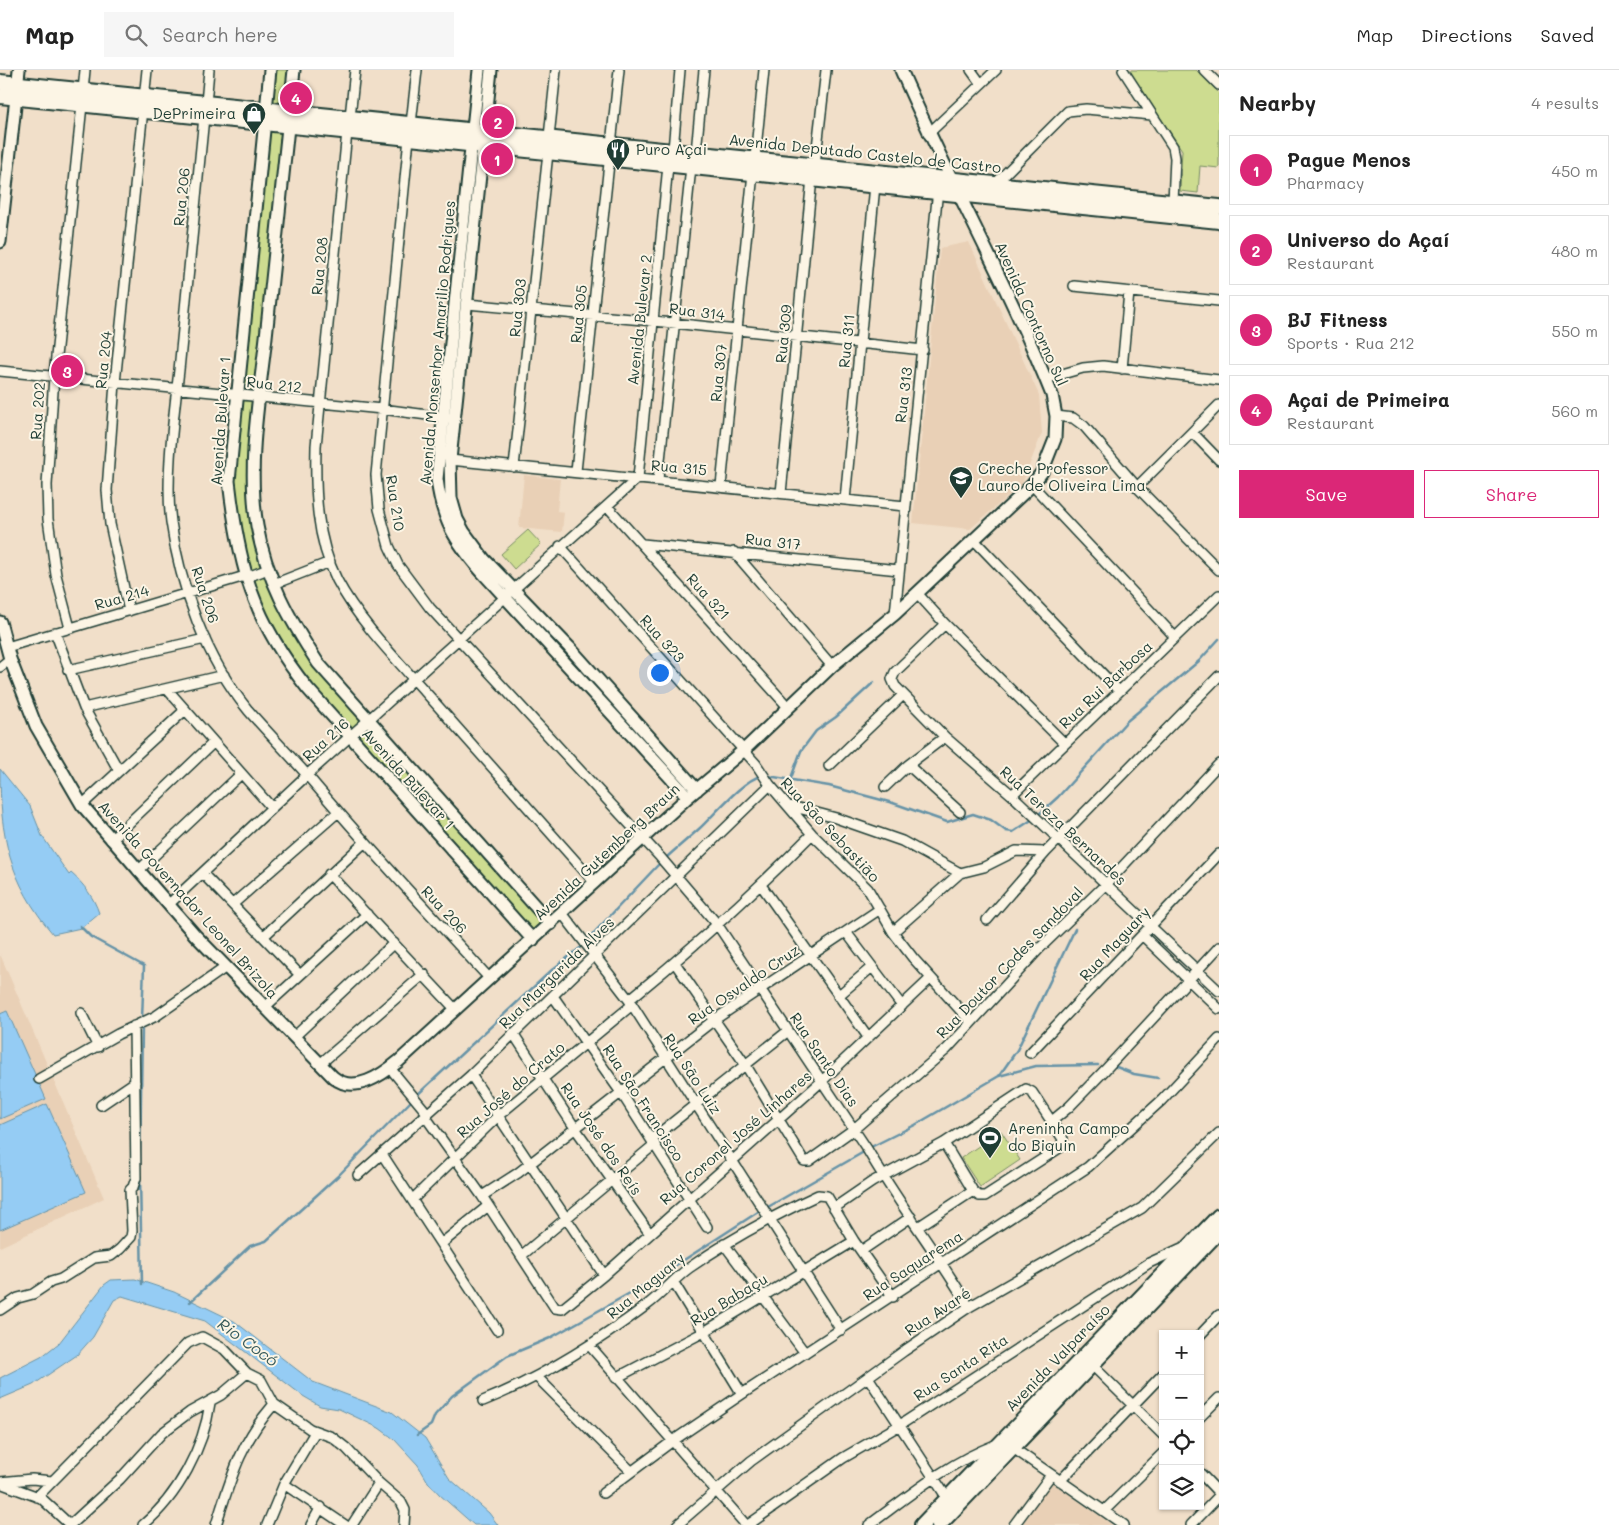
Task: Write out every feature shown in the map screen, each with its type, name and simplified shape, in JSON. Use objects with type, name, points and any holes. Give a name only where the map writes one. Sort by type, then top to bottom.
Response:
[{"type":"main road","name":"Avenida Deputado Castelo de Castro","points":[[0,82],[17,91],[82,98],[144,104],[206,103],[266,109],[289,119],[347,132],[409,138],[549,137],[755,158],[875,185],[995,184],[1219,206]]},
{"type":"main road","name":"Avenida Deputado Castelo de Castro","points":[[0,96],[17,91]]},
{"type":"main road","name":"Avenida Deputado Castelo de Castro","points":[[144,104],[204,117],[265,124],[289,119],[350,117],[411,124],[548,153],[753,173],[814,172],[943,184],[959,194],[1219,220]]},
{"type":"main road","name":"Avenida Valparaíso","points":[[939,1525],[1013,1448],[1071,1378],[1193,1242],[1219,1216]]},
{"type":"main road","name":"Avenida Valparaíso","points":[[922,1525],[998,1444],[1071,1378],[1092,1365],[1219,1232]]},
{"type":"street","points":[[0,242],[4,162],[19,70]]},
{"type":"street","name":"Rua 202","points":[[70,628],[56,575],[48,519],[47,485],[54,376],[85,70]]},
{"type":"street","name":"Rua 204","points":[[129,611],[108,505],[115,383],[147,70]]},
{"type":"street","points":[[206,103],[209,70]]},
{"type":"street","name":"Avenida Bulevar 1","points":[[270,70],[236,394],[229,481],[235,537],[245,577],[264,624],[285,660],[350,737],[533,940]]},
{"type":"street","name":"Avenida Bulevar 1","points":[[294,70],[259,397],[253,482],[257,526],[268,570],[283,607],[307,647],[368,720],[551,924]]},
{"type":"street","points":[[350,117],[355,70]]},
{"type":"street","points":[[411,124],[417,70]]},
{"type":"street","name":"Avenida Monsenhor Amarilio Rodrigues","points":[[479,70],[478,138],[467,304],[449,418],[437,479],[446,522],[459,546],[509,594],[692,794]]},
{"type":"street","name":"Avenida Monsenhor Amarilio Rodrigues","points":[[491,70],[478,138],[449,418],[451,498],[457,519],[509,594]]},
{"type":"street","points":[[549,137],[556,70]]},
{"type":"street","points":[[611,144],[619,70]]},
{"type":"street","points":[[673,150],[680,70]]},
{"type":"street","points":[[696,152],[704,70]]},
{"type":"street","points":[[755,158],[764,70]]},
{"type":"street","name":"Rua 309","points":[[781,493],[826,70]]},
{"type":"street","points":[[901,70],[928,134],[943,184]]},
{"type":"street","points":[[972,70],[981,84]]},
{"type":"street","points":[[928,134],[996,70]]},
{"type":"street","points":[[1123,70],[1173,147],[1175,158],[1173,202]]},
{"type":"street","points":[[1204,70],[1219,85]]},
{"type":"street","points":[[995,184],[1068,111],[1086,108],[1152,115]]},
{"type":"street","name":"Rua 206","points":[[204,117],[177,390],[169,496],[171,522],[188,594],[205,639],[224,675],[247,708],[307,775],[337,813],[490,979]]},
{"type":"street","name":"Rua 208","points":[[320,404],[347,132]]},
{"type":"street","name":"Rua 210","points":[[409,138],[376,475],[379,509],[389,546],[410,583],[458,641],[642,839]]},
{"type":"street","name":"Rua 305","points":[[576,471],[611,144]]},
{"type":"street","name":"Rua 303","points":[[514,467],[548,153]]},
{"type":"street","name":"Avenida Bulevar 2","points":[[638,478],[668,165]]},
{"type":"street","points":[[658,479],[691,167]]},
{"type":"street","name":"Rua 307","points":[[721,486],[753,173]]},
{"type":"street","name":"Rua 313","points":[[895,614],[905,506],[943,184]]},
{"type":"street","name":"Rua 311","points":[[845,500],[875,185]]},
{"type":"street","name":"Avenida Contorno Sul","points":[[895,614],[975,541],[1032,485],[1042,472],[1055,439],[1056,416],[1045,379],[959,194]]},
{"type":"street","points":[[1074,286],[1219,301]]},
{"type":"street","points":[[1122,368],[1129,292]]},
{"type":"street","name":"Rua 314","points":[[467,304],[654,321],[860,345],[923,350]]},
{"type":"street","points":[[1045,379],[1091,367],[1122,368],[1219,380]]},
{"type":"street","name":"Rua 212","points":[[0,371],[382,409],[449,418]]},
{"type":"street","points":[[320,404],[315,480],[321,535],[337,579],[353,607],[415,680],[595,883]]},
{"type":"street","points":[[1137,486],[1219,405]]},
{"type":"street","points":[[1056,416],[1074,418],[1080,422],[1137,486],[1219,570]]},
{"type":"street","points":[[1192,432],[1219,460]]},
{"type":"street","name":"Rua 315","points":[[450,460],[658,479],[905,506]]},
{"type":"street","name":"Rua 216","points":[[168,905],[307,775],[638,478]]},
{"type":"street","points":[[1032,485],[1176,638]]},
{"type":"street","name":"Rua 321","points":[[607,506],[788,707]]},
{"type":"street","points":[[975,541],[1119,691]]},
{"type":"street","name":"Rua 317","points":[[643,544],[899,570]]},
{"type":"street","name":"Rua 323","points":[[560,546],[744,750]]},
{"type":"street","points":[[734,552],[832,666]]},
{"type":"street","points":[[274,584],[330,562]]},
{"type":"street","name":"Rua 214","points":[[8,653],[55,632],[268,570]]},
{"type":"street","points":[[918,593],[945,624],[1064,743]]},
{"type":"street","name":"Rua Rui Barbosa","points":[[1012,795],[1219,595]]},
{"type":"street","name":"Avenida Gutemberg Braun","points":[[330,1074],[342,1082],[358,1084],[374,1078],[390,1068],[551,924],[692,794],[744,750],[832,666],[895,614]]},
{"type":"street","name":"Avenida Governador Leonel Brizola","points":[[0,622],[8,653],[36,726],[82,806],[168,905],[330,1074]]},
{"type":"street","name":"Rua Tereza Bernardes","points":[[945,624],[895,672],[892,679],[895,686],[945,737],[1012,795],[1106,884],[1149,928],[1219,991]]},
{"type":"street","points":[[55,632],[84,708],[119,771]]},
{"type":"street","points":[[68,670],[205,639]]},
{"type":"street","points":[[0,667],[8,653]]},
{"type":"street","points":[[84,708],[224,675]]},
{"type":"street","points":[[987,920],[1058,839],[1219,676]]},
{"type":"street","points":[[167,689],[272,808]]},
{"type":"street","points":[[829,766],[903,695]]},
{"type":"street","points":[[82,806],[184,710]]},
{"type":"street","points":[[885,786],[908,765],[945,737]]},
{"type":"street","points":[[111,840],[214,743]]},
{"type":"street","name":"Rua São Sebastião","points":[[744,750],[786,805],[812,834],[857,876],[868,889],[893,932],[930,979],[971,1022]]},
{"type":"street","name":"Rua Doutor Codes Sandoval","points":[[779,1120],[804,1161],[809,1161],[854,1130],[947,1049],[1040,948],[1106,884],[1219,764]]},
{"type":"street","points":[[908,765],[960,812]]},
{"type":"street","points":[[138,871],[241,774]]},
{"type":"street","name":"Rua Margarida Alves","points":[[358,1175],[471,1075],[770,785]]},
{"type":"street","points":[[786,805],[836,818],[902,841],[960,873]]},
{"type":"street","points":[[233,904],[337,813]]},
{"type":"street","name":"Rua José do Crato","points":[[412,1200],[499,1115],[544,1079],[631,1003],[762,885],[812,834]]},
{"type":"street","name":"Rua Santo Dias","points":[[642,839],[676,875],[717,924],[822,1081],[883,1177],[943,1264],[969,1307]]},
{"type":"street","points":[[264,936],[364,843]]},
{"type":"street","points":[[893,932],[960,873],[984,866],[1016,851],[1046,852]]},
{"type":"street","name":"Rua Maguary","points":[[1030,1053],[1219,854]]},
{"type":"street","points":[[203,874],[300,975]]},
{"type":"street","points":[[330,874],[456,1010]]},
{"type":"street","points":[[762,885],[868,1037]]},
{"type":"street","name":"Rua Osvaldo Cruz","points":[[482,1196],[529,1164],[622,1094],[665,1057],[714,1020],[811,957],[880,909]]},
{"type":"street","name":"Rua São Luiz","points":[[562,913],[596,954],[631,1003],[841,1330]]},
{"type":"street","points":[[265,1007],[367,914]]},
{"type":"street","points":[[846,932],[902,1006]]},
{"type":"street","points":[[1142,935],[1219,1009]]},
{"type":"street","points":[[294,1037],[394,943]]},
{"type":"street","points":[[1052,1120],[1069,1107],[1105,1070],[1219,947]]},
{"type":"street","points":[[675,963],[745,1064],[779,1120]]},
{"type":"street","points":[[39,1079],[134,1026],[156,1016],[226,967]]},
{"type":"street","points":[[838,996],[872,967]]},
{"type":"street","points":[[320,1064],[424,974]]},
{"type":"street","name":"Rua Coronel José Linhares","points":[[521,1256],[555,1308],[562,1310],[779,1120],[930,979]]},
{"type":"street","name":"Rua São Francisco","points":[[553,996],[622,1094],[707,1227]]},
{"type":"street","points":[[81,1013],[98,1046]]},
{"type":"street","points":[[0,1310],[18,1298],[33,1294],[51,1282],[61,1279],[94,1258],[112,1256],[130,1237],[132,1226],[130,1190],[136,1178],[134,1026]]},
{"type":"street","points":[[390,1068],[426,1115],[521,1256],[566,1221],[696,1105],[788,1031]]},
{"type":"street","name":"Rua José dos Reís","points":[[513,1033],[575,1128],[650,1234]]},
{"type":"street","name":"Rua Saquarema","points":[[603,1493],[630,1471],[742,1394],[943,1264],[1088,1166],[1162,1100],[1219,1039]]},
{"type":"street","points":[[471,1075],[499,1115],[566,1221],[604,1275]]},
{"type":"street","points":[[101,1105],[135,1082]]},
{"type":"street","points":[[893,1296],[854,1242],[834,1208],[883,1177],[944,1143],[1026,1089],[1029,1090],[1052,1120],[1063,1139],[1060,1147],[985,1196],[980,1196],[973,1191],[944,1143]]},
{"type":"street","name":"Rua Avaré","points":[[677,1525],[750,1461],[969,1307],[1142,1208],[1219,1133]]},
{"type":"street","points":[[382,1154],[498,1330]]},
{"type":"street","points":[[918,1227],[973,1191]]},
{"type":"street","name":"Rua Maguary","points":[[483,1401],[537,1377],[590,1346],[674,1283],[688,1269],[724,1244],[818,1196],[827,1196],[834,1208]]},
{"type":"street","points":[[441,1244],[488,1206]]},
{"type":"street","points":[[861,1251],[911,1217]]},
{"type":"street","name":"Rua Babaçu","points":[[616,1378],[704,1332],[854,1242]]},
{"type":"street","name":"Rua Santa Rita","points":[[747,1525],[843,1458],[900,1425],[1149,1263],[1193,1242]]},
{"type":"street","points":[[724,1244],[805,1353]]},
{"type":"street","points":[[674,1283],[742,1394]]},
{"type":"street","points":[[1204,1331],[1219,1315]]},
{"type":"street","points":[[37,1497],[194,1339],[202,1337],[224,1349],[247,1373],[265,1384],[274,1404],[315,1432],[339,1442],[379,1483],[401,1502],[404,1510],[404,1525]]},
{"type":"street","points":[[590,1346],[616,1378],[674,1440],[747,1525]]},
{"type":"street","points":[[1092,1365],[1134,1404],[1159,1431]]},
{"type":"street","points":[[0,1483],[45,1501],[70,1525],[120,1479],[162,1433],[190,1412],[210,1403],[247,1373]]},
{"type":"street","points":[[1060,1481],[1162,1375]]},
{"type":"street","points":[[537,1377],[630,1471]]},
{"type":"street","points":[[868,1378],[947,1498]]},
{"type":"street","points":[[1204,1412],[1219,1398]]},
{"type":"street","points":[[143,1525],[164,1504],[194,1456],[205,1430],[210,1403]]},
{"type":"street","points":[[216,1525],[240,1452],[258,1422],[274,1404]]},
{"type":"street","points":[[267,1525],[284,1484],[315,1432]]},
{"type":"street","points":[[869,1525],[932,1477],[968,1455],[998,1444]]},
{"type":"street","points":[[1013,1448],[1124,1525]]},
{"type":"street","points":[[1104,1510],[1159,1457]]},
{"type":"street","points":[[1014,1525],[1051,1475]]},
{"type":"street","points":[[1191,1525],[1219,1494],[1204,1477]]},
{"type":"street","points":[[0,1483],[32,1479],[52,1481]]},
{"type":"street","points":[[352,1525],[379,1483]]},
{"type":"street","points":[[284,1484],[345,1525]]},
{"type":"street","points":[[311,1525],[320,1507]]},
{"type":"shaded area","points":[[969,242],[1039,395],[1042,433],[1022,484],[970,529],[913,523],[940,248]]},
{"type":"shaded area","points":[[524,475],[560,479],[557,511],[564,512],[562,532],[519,528]]},
{"type":"shaded area","points":[[0,954],[104,1198],[0,1247]]},
{"type":"shaded area","points":[[1051,1482],[1112,1525],[1022,1525]]},
{"type":"green space","points":[[273,70],[289,70],[285,104],[270,102]]},
{"type":"green space","points":[[1129,70],[1196,70],[1219,93],[1219,168],[1200,166],[1198,193],[1180,191],[1182,150]]},
{"type":"green space","points":[[268,128],[284,130],[256,390],[241,388]]},
{"type":"green space","points":[[239,400],[255,402],[252,445],[263,567],[247,571],[232,480]]},
{"type":"green space","points":[[528,530],[541,544],[514,569],[501,554]]},
{"type":"green space","points":[[266,575],[270,587],[362,718],[350,731],[286,654],[251,581]]},
{"type":"green space","points":[[369,726],[545,921],[532,932],[357,737]]},
{"type":"green space","name":"Areninha Campo do Biquin","points":[[1001,1131],[1020,1160],[980,1187],[961,1158]]},
{"type":"water","points":[[0,769],[30,806],[42,836],[69,875],[71,873],[80,882],[94,902],[99,913],[81,928],[53,934],[26,895],[10,857],[5,837],[0,793]]},
{"type":"water","points":[[7,1011],[46,1099],[0,1119],[0,1014]]},
{"type":"water","points":[[47,1104],[86,1192],[0,1230],[0,1125]]},
{"type":"water","name":"Rio Cocó","points":[[135,1279],[174,1292],[234,1321],[313,1382],[392,1412],[425,1438],[449,1478],[489,1513],[498,1525],[474,1525],[440,1495],[428,1482],[418,1465],[394,1439],[379,1428],[339,1409],[320,1406],[303,1396],[205,1321],[122,1296],[114,1300],[93,1337],[77,1355],[33,1385],[0,1399],[0,1378],[41,1357],[59,1343],[104,1285],[111,1280]]},
{"type":"waterway","points":[[1038,815],[1058,797],[1127,721],[1199,661],[1219,639]]},
{"type":"waterway","points":[[791,778],[801,751],[816,731],[836,717],[874,682]]},
{"type":"waterway","points":[[667,857],[746,784],[761,776]]},
{"type":"waterway","points":[[768,776],[829,786],[893,803],[947,822],[973,814],[991,820],[1006,831],[1013,832],[1033,819]]},
{"type":"waterway","points":[[590,937],[658,865]]},
{"type":"waterway","points":[[80,926],[91,937],[144,966],[142,1019]]},
{"type":"waterway","points":[[999,1076],[1017,1050],[1075,929]]},
{"type":"waterway","points":[[416,1096],[553,969],[580,948]]},
{"type":"waterway","points":[[140,1169],[142,1025]]},
{"type":"waterway","points":[[871,1147],[915,1125],[999,1076],[1036,1066],[1098,1065]]},
{"type":"waterway","points":[[1114,1066],[1134,1074],[1158,1078]]},
{"type":"waterway","points":[[190,1302],[250,1246],[266,1241],[339,1175],[413,1099]]},
{"type":"waterway","points":[[768,1207],[862,1153]]},
{"type":"waterway","points":[[140,1177],[142,1284]]},
{"type":"waterway","points":[[417,1435],[431,1425],[435,1415],[452,1396],[507,1356],[550,1338],[653,1280],[758,1212]]},
{"type":"place","name":"Açai de Primeira","points":[[296,98]]},
{"type":"place","name":"Universo do Açaí","points":[[498,122]]},
{"type":"place","name":"DePrimeira","points":[[254,135]]},
{"type":"place","name":"Pague Menos","points":[[497,159]]},
{"type":"place","name":"Puro Açai","points":[[618,171]]},
{"type":"place","name":"BJ Fitness","points":[[67,371]]},
{"type":"place","name":"Creche Professor Lauro de Oliveira Lima","points":[[961,499]]},
{"type":"place","name":"Areninha Campo do Biquin","points":[[990,1159]]}]
